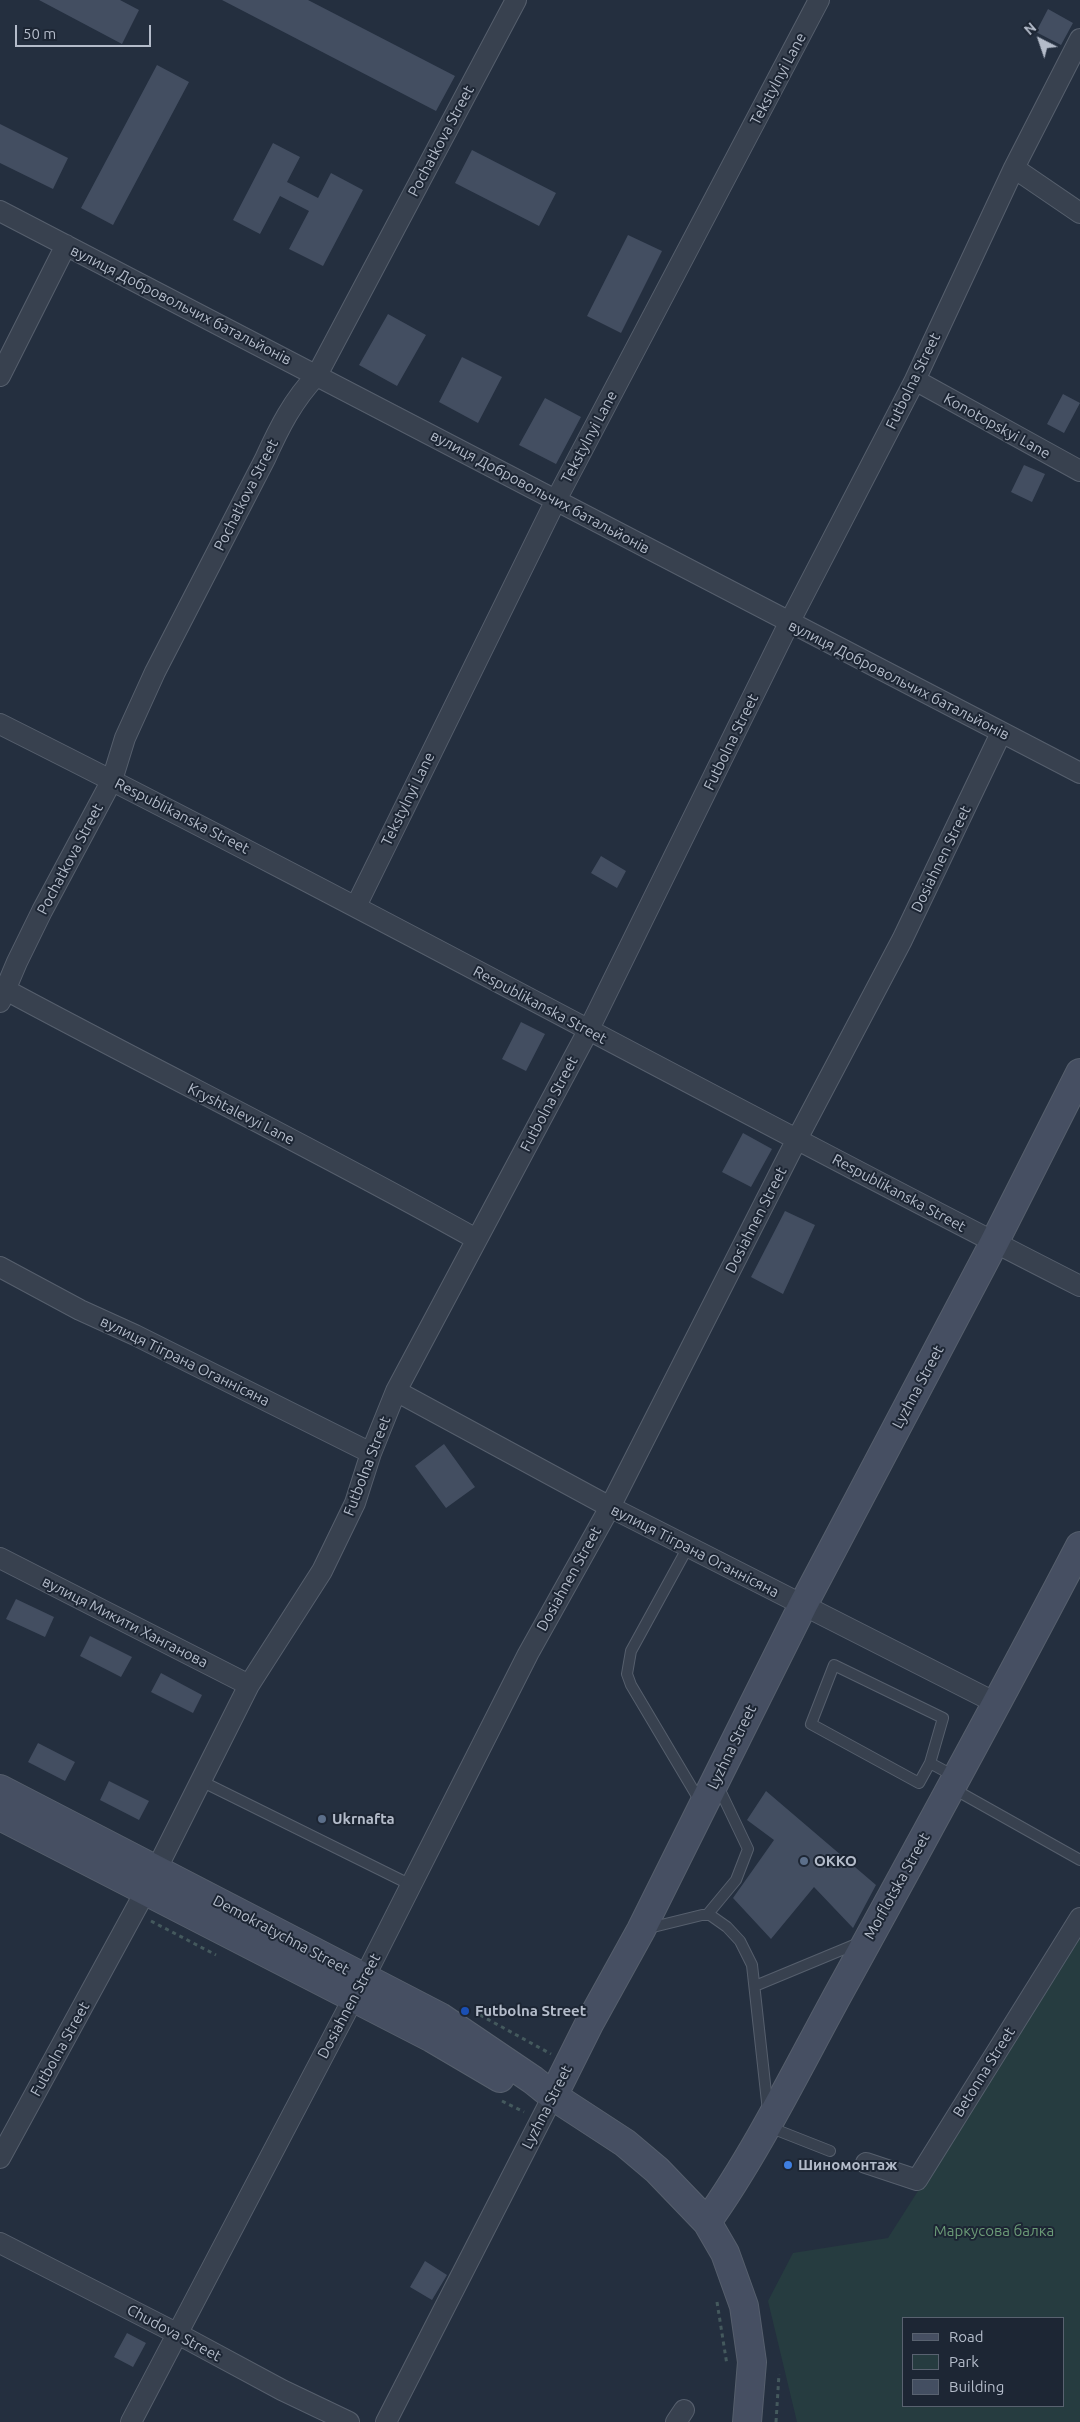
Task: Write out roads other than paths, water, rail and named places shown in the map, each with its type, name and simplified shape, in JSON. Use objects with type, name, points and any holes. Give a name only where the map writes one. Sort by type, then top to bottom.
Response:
[{"type":"street","name":"Pochatkova Street","points":[[3,996],[42,910],[112,780],[125,738],[155,672],[281,424],[295,400],[317,375],[516,0]]},
{"type":"street","name":"Tekstylnyi Lane","points":[[356,906],[556,500],[819,0]]},
{"type":"street","name":"Futbolna Street","points":[[0,2158],[151,1881],[249,1685],[322,1571],[354,1503],[371,1453],[396,1391],[588,1032],[789,623],[915,380],[1014,168],[1080,39]]},
{"type":"street","points":[[1014,168],[1080,213]]},
{"type":"street","name":"вулиця Добровольчих батальйонів","points":[[0,212],[1080,773]]},
{"type":"street","points":[[0,376],[66,245]]},
{"type":"street","name":"Konotopskyi Lane","points":[[915,380],[1080,471]]},
{"type":"street","name":"Respublikanska Street","points":[[0,724],[356,906],[588,1032],[1080,1286]]},
{"type":"street","name":"Dosiahnen Street","points":[[131,2422],[359,1988],[528,1654],[610,1507],[796,1139],[902,940],[1001,733]]},
{"type":"street","name":"Kryshtalevyi Lane","points":[[3,996],[130,1057],[401,1197],[476,1239]]},
{"type":"street","name":"Lyzhna Street","points":[[386,2422],[589,2024],[641,1930],[803,1605],[994,1243],[1080,1073]]},
{"type":"street","name":"вулиця Тіграна Оганнісяна","points":[[0,1267],[80,1310],[135,1335],[371,1453]]},
{"type":"street","name":"вулиця Тіграна Оганнісяна","points":[[396,1391],[610,1507],[998,1704]]},
{"type":"street","name":"Morflotska Street","points":[[707,2222],[725,2197],[998,1704],[1080,1546]]},
{"type":"street","name":"вулиця Микити Ханганова","points":[[0,1558],[249,1685]]},
{"type":"street","name":"Demokratychna Street","points":[[0,1789],[151,1881]]},
{"type":"street","name":"Demokratychna Street","points":[[0,1816],[151,1881],[359,1988],[440,2017],[533,2080],[553,2096],[625,2143],[674,2186],[707,2222],[725,2253],[744,2306],[752,2362],[746,2422]]},
{"type":"street","name":"Betonna Street","points":[[866,2163],[917,2180],[1080,1918]]},
{"type":"street","name":"Chudova Street","points":[[0,2243],[178,2334],[282,2390],[349,2422]]},
{"type":"lane","points":[[688,1547],[631,1651],[627,1674],[631,1685],[703,1806]]},
{"type":"lane","points":[[834,1665],[943,1718],[930,1763],[919,1783],[812,1724],[834,1665]]},
{"type":"lane","points":[[930,1763],[954,1782],[1080,1860]]},
{"type":"lane","points":[[201,1781],[411,1885]]},
{"type":"lane","points":[[706,1916],[736,1880],[748,1849],[716,1781]]},
{"type":"lane","points":[[641,1930],[710,1915],[727,1927],[740,1941],[752,1965],[767,2122],[830,2152]]},
{"type":"lane","points":[[755,1986],[868,1939]]},
{"type":"place","name":"Ukrnafta","points":[[322,1819]]},
{"type":"place","name":"OKKO","points":[[804,1861]]},
{"type":"place","name":"Futbolna Street","points":[[465,2011]]},
{"type":"place","name":"Шиномонтаж","points":[[788,2165]]},
{"type":"park label","name":"Маркусова балка","points":[[994,2231]]}]
